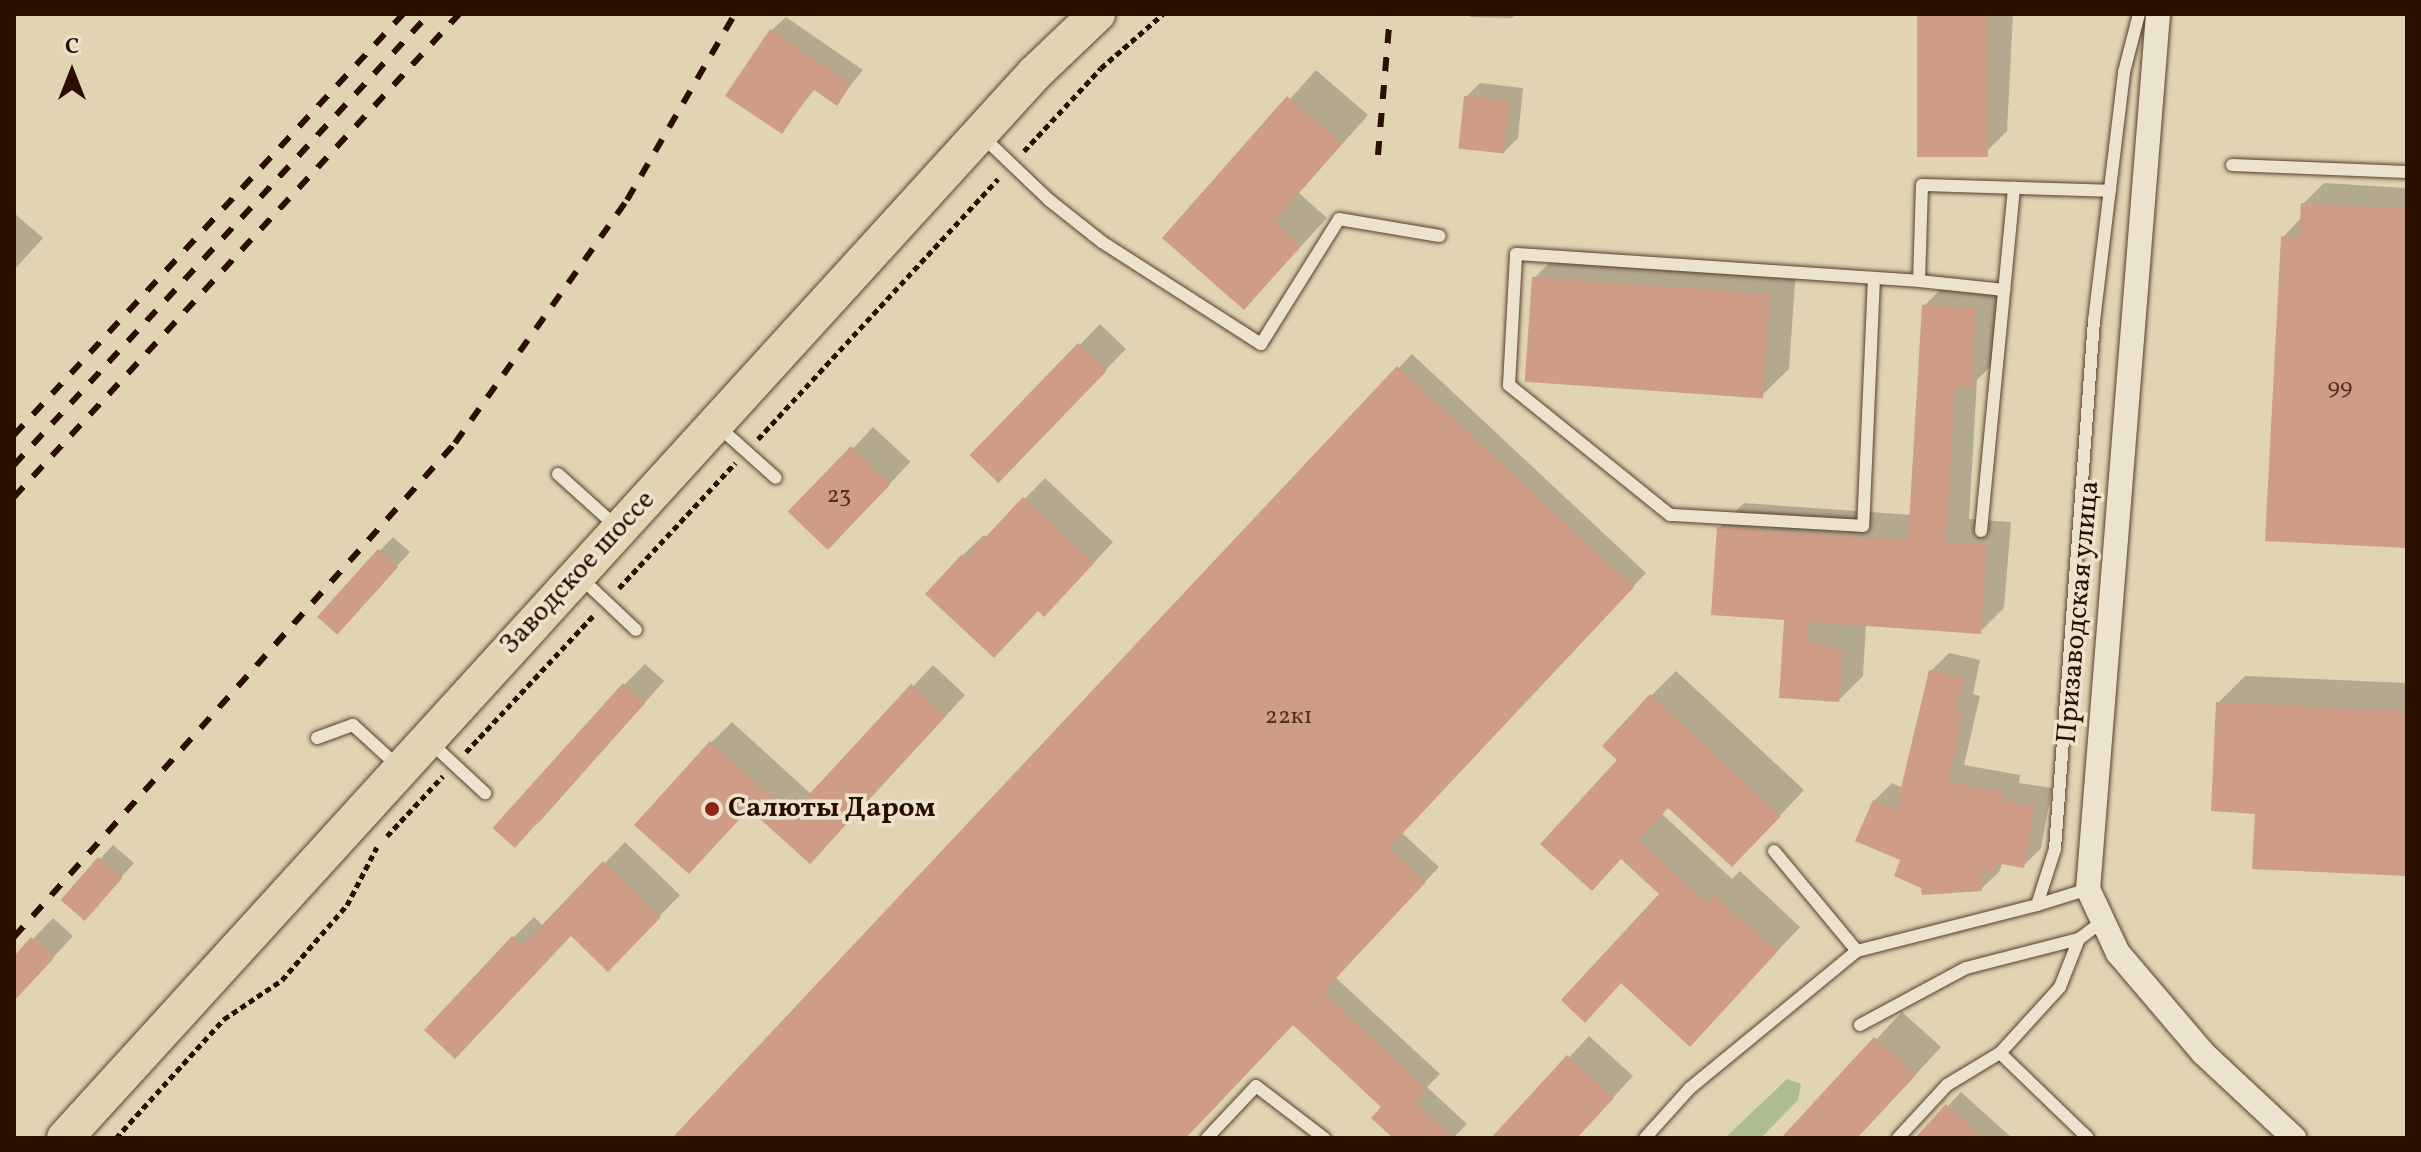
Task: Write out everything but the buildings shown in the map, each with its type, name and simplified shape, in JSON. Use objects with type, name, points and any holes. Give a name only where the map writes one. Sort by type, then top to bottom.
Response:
[{"type":"main road","name":"Заводское шоссе","points":[[65,1138],[426,738],[1035,73],[1097,14]]},
{"type":"street","name":"Призаводская улица","points":[[2158,14],[2088,889],[2118,953],[2203,1053],[2294,1138]]},
{"type":"lane","points":[[2037,905],[2055,849],[2094,321],[2124,72],[2139,14]]},
{"type":"lane","points":[[980,134],[1049,200],[1102,242],[1261,344],[1339,219],[1440,236]]},
{"type":"lane","points":[[2232,165],[2407,172]]},
{"type":"lane","points":[[1919,281],[1922,185],[2110,191]]},
{"type":"lane","points":[[1981,531],[2014,188]]},
{"type":"lane","points":[[1874,278],[1863,526],[1670,515],[1509,385],[1516,254],[1919,281],[2005,290]]},
{"type":"lane","points":[[715,423],[776,478]]},
{"type":"lane","points":[[558,474],[618,529]]},
{"type":"lane","points":[[576,574],[636,630]]},
{"type":"lane","points":[[317,738],[353,725],[400,767]]},
{"type":"lane","points":[[426,738],[485,793]]},
{"type":"lane","points":[[1774,851],[1857,951]]},
{"type":"lane","points":[[1645,1138],[1690,1088],[1857,951],[2088,889]]},
{"type":"lane","points":[[1860,1025],[1966,968],[2079,939],[2103,921]]},
{"type":"lane","points":[[1898,1138],[1947,1085],[2000,1053],[2060,987],[2079,939]]},
{"type":"lane","points":[[2000,1053],[2088,1138]]},
{"type":"lane","points":[[1207,1138],[1256,1086],[1324,1138]]},
{"type":"path","points":[[116,1138],[224,1019],[282,980],[347,905],[375,849],[1101,68],[1163,14]]},
{"type":"green space","points":[[1787,1079],[1801,1084],[1798,1100],[1761,1138],[1725,1138]]},
{"type":"railway","points":[[14,435],[403,14]]},
{"type":"railway","points":[[14,465],[429,14]]},
{"type":"railway","points":[[14,497],[459,14]]},
{"type":"railway","points":[[14,937],[455,443],[627,200],[735,14]]},
{"type":"railway","points":[[1378,155],[1390,14]]},
{"type":"place","name":"Салюты Даром","points":[[712,809]]}]
